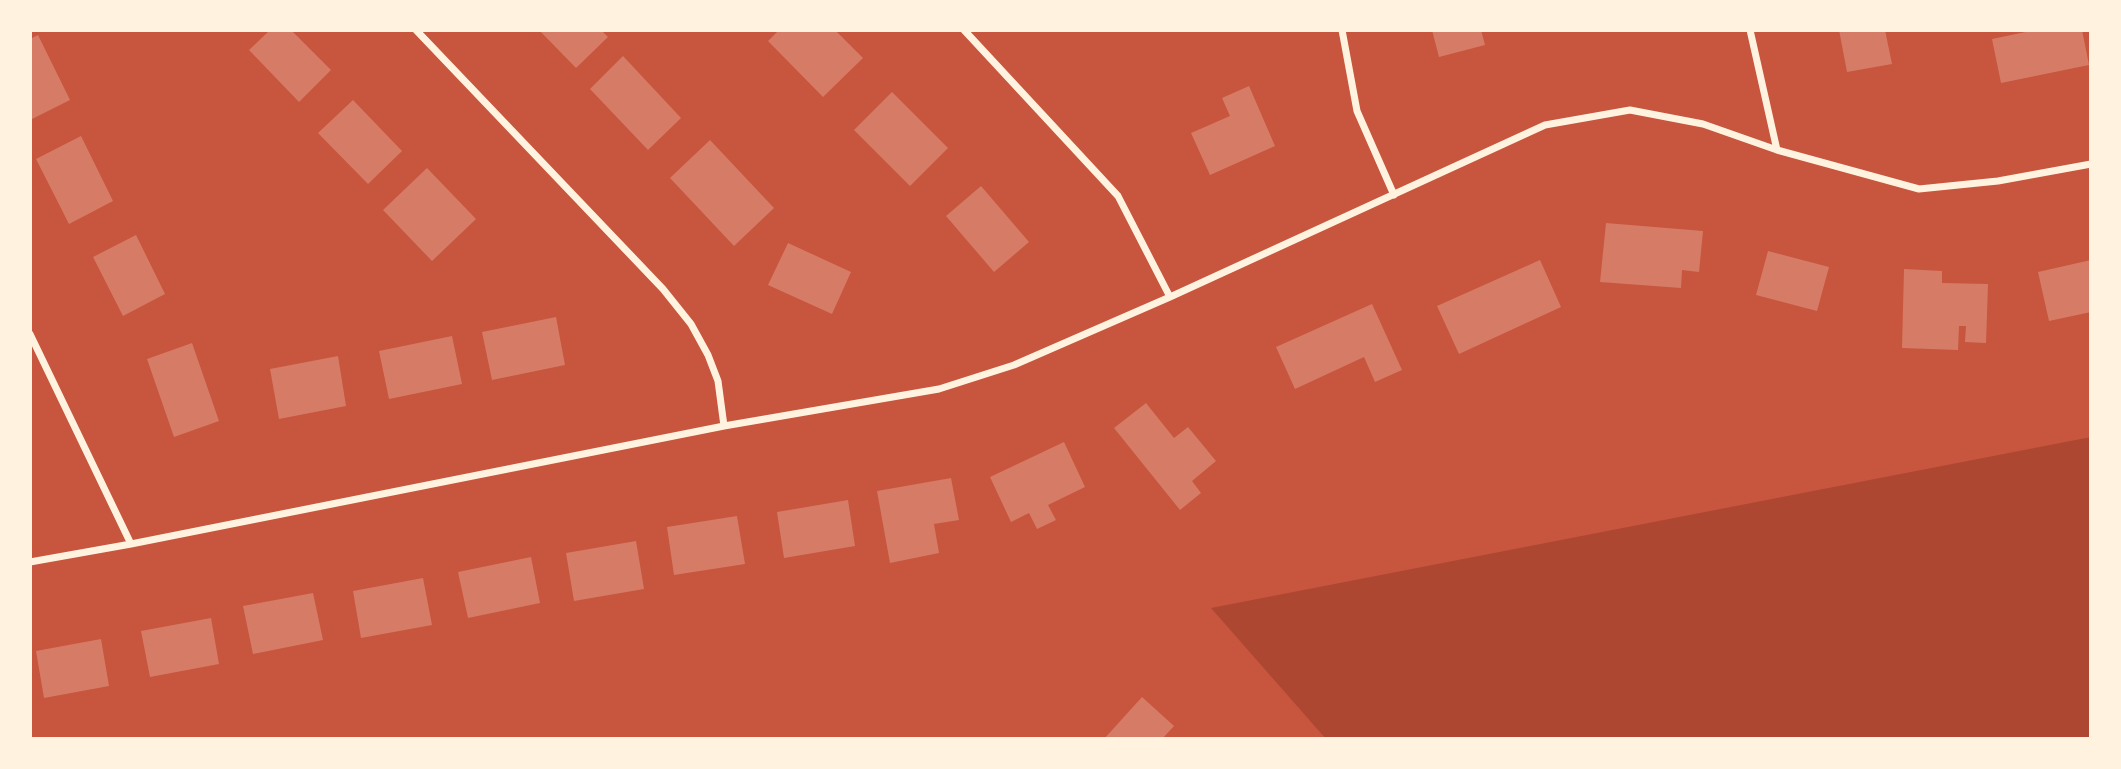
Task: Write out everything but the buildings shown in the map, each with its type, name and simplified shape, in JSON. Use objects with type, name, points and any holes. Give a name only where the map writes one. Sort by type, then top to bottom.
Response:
[{"type":"street","points":[[416,30],[663,289],[691,324],[718,381],[724,426]]},
{"type":"street","points":[[964,30],[1118,196],[1170,297]]},
{"type":"street","points":[[1342,30],[1357,111],[1394,195]]},
{"type":"street","points":[[1750,30],[1777,150]]},
{"type":"street","points":[[30,562],[724,426],[939,388],[1014,365],[1170,297],[1545,125],[1630,110],[1703,124],[1777,150],[1919,189],[1998,181],[2091,164]]},
{"type":"street","points":[[30,334],[131,544]]},
{"type":"shaded area","points":[[2091,437],[2091,739],[1326,739],[1211,608]]}]
